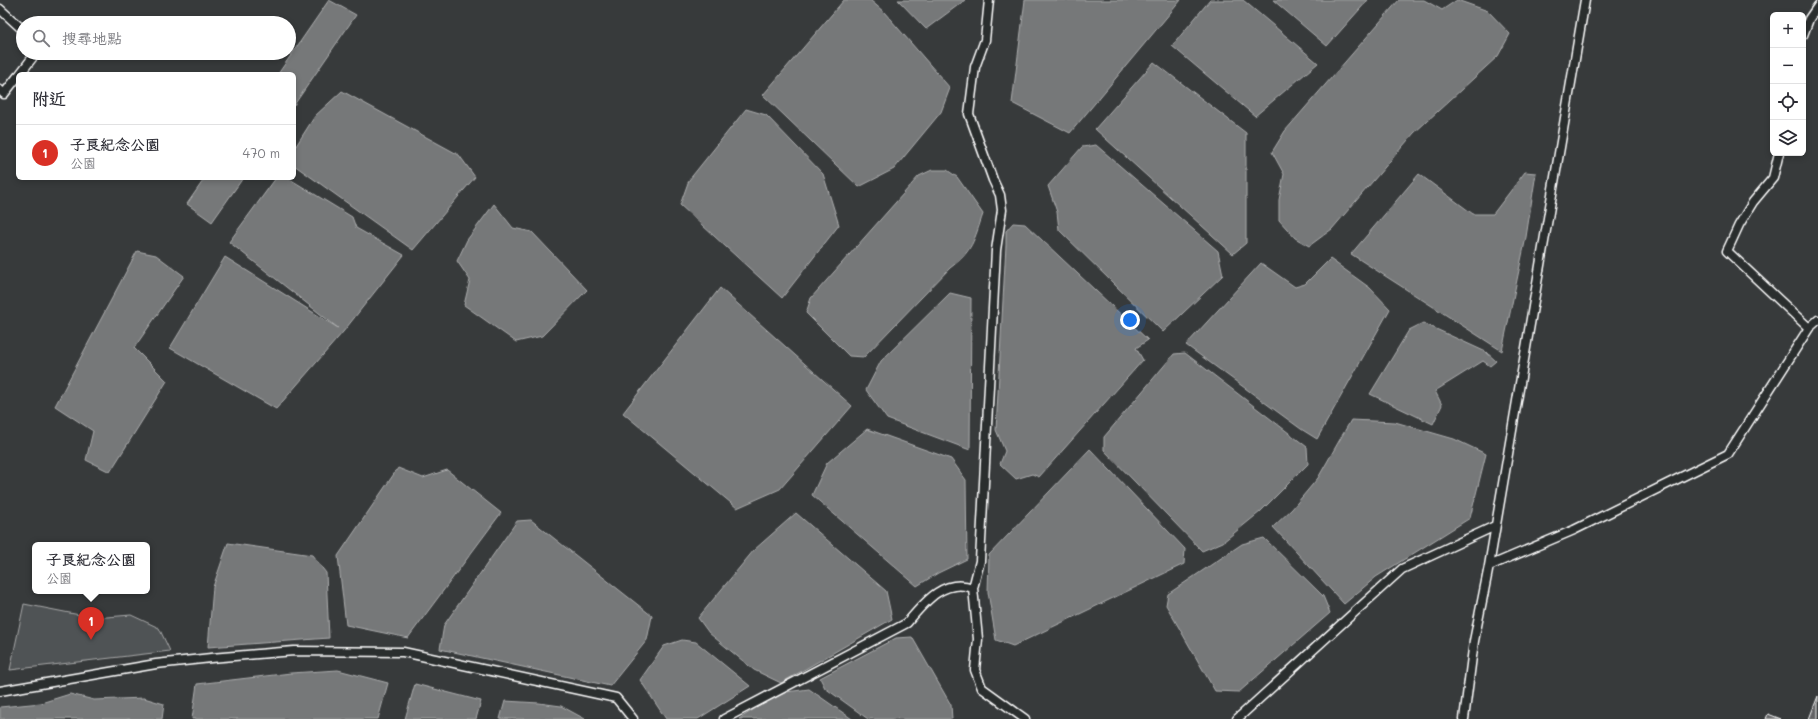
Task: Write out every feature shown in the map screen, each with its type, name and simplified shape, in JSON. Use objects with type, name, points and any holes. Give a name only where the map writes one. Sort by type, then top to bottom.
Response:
[{"type":"lane","points":[[989,0],[985,40],[975,67],[969,114],[1000,195],[1002,210],[996,250],[980,561],[973,588],[978,639],[975,670],[982,688],[1025,719]]},
{"type":"lane","points":[[1464,719],[1474,641],[1489,566],[1585,0]]},
{"type":"lane","points":[[1806,26],[1809,18],[1818,6]]},
{"type":"lane","points":[[0,8],[16,23]]},
{"type":"lane","points":[[21,72],[31,60]]},
{"type":"lane","points":[[0,90],[4,94],[16,79]]},
{"type":"lane","points":[[1778,156],[1773,178],[1739,225],[1727,251],[1809,328]]},
{"type":"lane","points":[[1489,566],[1574,530],[1728,454],[1809,328],[1818,320]]},
{"type":"lane","points":[[1237,719],[1402,569],[1495,526]]},
{"type":"lane","points":[[724,719],[906,623],[928,598],[953,584],[965,584],[973,588]]},
{"type":"lane","points":[[0,691],[156,664],[211,658],[294,651],[404,652],[616,698],[633,719]]},
{"type":"shaded area","points":[[329,0],[356,15],[296,102],[296,72],[279,72],[288,60],[296,60],[296,48]]},
{"type":"shaded area","points":[[844,0],[870,0],[884,12],[950,88],[941,112],[894,169],[859,187],[763,95]]},
{"type":"shaded area","points":[[898,0],[965,0],[926,29]]},
{"type":"shaded area","points":[[1025,0],[1181,0],[1070,133],[1012,103]]},
{"type":"shaded area","points":[[1210,0],[1243,0],[1318,63],[1255,116],[1172,46]]},
{"type":"shaded area","points":[[1273,0],[1368,0],[1327,46]]},
{"type":"shaded area","points":[[1399,0],[1424,0],[1442,10],[1457,0],[1488,11],[1510,34],[1498,56],[1414,133],[1332,229],[1309,246],[1295,238],[1279,220],[1279,200],[1284,174],[1272,152],[1285,131]]},
{"type":"shaded area","points":[[1154,62],[1246,133],[1246,243],[1233,254],[1095,129]]},
{"type":"shaded area","points":[[342,91],[459,155],[475,177],[413,250],[296,166],[296,146],[315,116]]},
{"type":"shaded area","points":[[746,109],[766,115],[823,174],[839,225],[782,298],[680,205],[689,180]]},
{"type":"shaded area","points":[[1096,145],[1218,251],[1223,275],[1163,332],[1059,230],[1057,212],[1048,186],[1082,147]]},
{"type":"shaded area","points":[[932,170],[947,170],[957,177],[983,214],[975,238],[964,256],[950,268],[864,357],[849,356],[806,313],[811,298],[919,176]]},
{"type":"shaded area","points":[[1525,172],[1536,173],[1526,237],[1502,351],[1351,254],[1419,174],[1473,214],[1493,214]]},
{"type":"shaded area","points":[[204,180],[242,180],[212,222],[187,204]]},
{"type":"shaded area","points":[[275,180],[291,180],[352,217],[356,228],[404,255],[343,332],[276,409],[170,348],[225,257],[338,328],[229,242]]},
{"type":"shaded area","points":[[494,204],[513,228],[532,232],[587,290],[542,336],[516,342],[464,305],[470,280],[457,261],[467,240]]},
{"type":"shaded area","points":[[1013,223],[1025,224],[1148,340],[1136,348],[1143,360],[1039,477],[1032,474],[1016,479],[1000,464],[1005,451],[996,430],[1006,231]]},
{"type":"shaded area","points":[[137,251],[156,255],[184,276],[134,348],[167,381],[110,472],[86,460],[93,431],[55,406]]},
{"type":"shaded area","points":[[1330,259],[1370,288],[1390,309],[1317,439],[1301,429],[1186,345],[1261,263],[1295,287],[1305,284]]},
{"type":"shaded area","points":[[720,288],[852,406],[780,489],[737,508],[623,413]]},
{"type":"shaded area","points":[[950,293],[971,298],[970,450],[887,419],[866,390],[881,361]]},
{"type":"shaded area","points":[[1423,323],[1486,352],[1496,361],[1490,366],[1483,361],[1435,391],[1442,405],[1433,424],[1370,394],[1409,330]]},
{"type":"shaded area","points":[[1185,353],[1307,447],[1308,464],[1260,512],[1223,542],[1202,551],[1104,450],[1104,437],[1174,354]]},
{"type":"shaded area","points":[[1351,420],[1395,422],[1454,439],[1486,454],[1470,518],[1376,577],[1344,604],[1273,527],[1292,509],[1318,478]]},
{"type":"shaded area","points":[[867,429],[951,459],[966,480],[967,559],[938,573],[917,586],[812,495],[827,463]]},
{"type":"shaded area","points":[[1090,449],[1185,549],[1184,564],[1013,646],[996,640],[988,592],[989,555]]},
{"type":"shaded area","points":[[398,468],[423,478],[447,470],[501,513],[408,638],[346,625],[338,556]]},
{"type":"shaded area","points":[[796,513],[886,591],[892,619],[781,683],[754,670],[709,633],[698,618],[754,550]]},
{"type":"shaded area","points":[[531,520],[652,616],[647,640],[610,686],[440,649],[444,625],[517,521]]},
{"type":"shaded area","points":[[1264,538],[1323,596],[1330,613],[1239,692],[1215,691],[1166,605],[1168,594],[1242,544]]},
{"type":"shaded area","points":[[228,543],[312,555],[326,573],[329,638],[208,647],[213,587]]},
{"type":"shaded area","points":[[24,604],[95,618],[131,615],[159,628],[170,651],[10,670]]},
{"type":"shaded area","points":[[912,637],[951,705],[952,719],[868,719],[825,688],[820,678],[896,638]]},
{"type":"shaded area","points":[[682,640],[696,642],[750,686],[698,719],[666,719],[640,680],[664,646]]},
{"type":"shaded area","points":[[338,670],[388,683],[378,719],[192,719],[197,684],[291,673]]},
{"type":"shaded area","points":[[415,684],[481,701],[476,719],[405,719]]},
{"type":"shaded area","points":[[809,689],[852,719],[739,719],[779,693]]},
{"type":"shaded area","points":[[70,694],[94,700],[144,698],[164,704],[162,719],[0,719],[0,707],[41,703]]},
{"type":"shaded area","points":[[505,701],[561,706],[585,719],[500,719]]},
{"type":"building","points":[[1818,696],[1818,719],[1809,719]]},
{"type":"building","points":[[1768,714],[1781,719],[1766,719]]},
{"type":"place","name":"子良紀念公園","points":[[91,640]]}]
